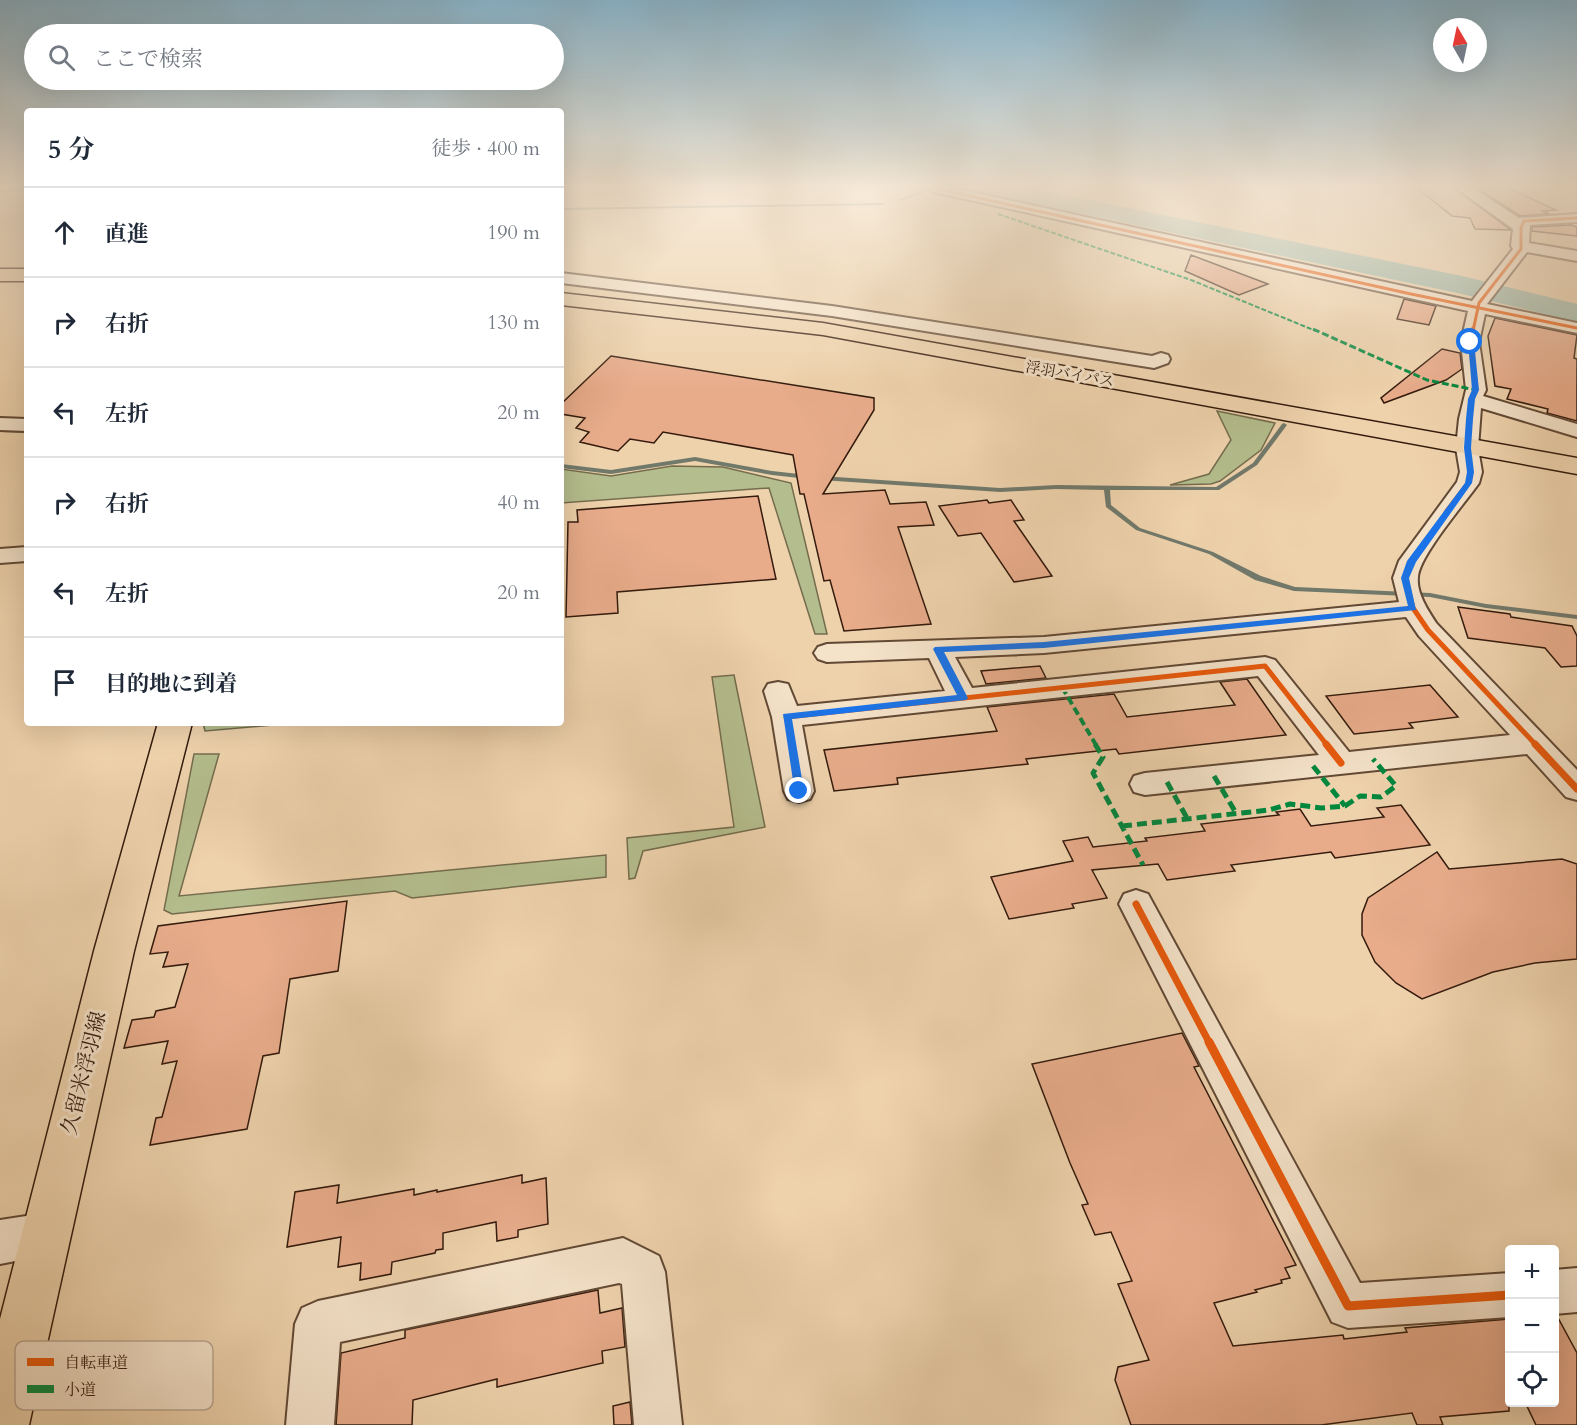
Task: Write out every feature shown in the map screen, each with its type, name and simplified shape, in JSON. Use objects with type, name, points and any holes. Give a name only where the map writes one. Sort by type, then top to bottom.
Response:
[{"type":"main road","points":[[0,275],[24,275]]},
{"type":"main road","name":"浮羽バイパス","points":[[564,299],[824,329],[1187,394],[1467,448],[1577,466]]},
{"type":"main road","name":"久留米浮羽線","points":[[21,1341],[114,951],[174,726]]},
{"type":"main road","name":"久留米浮羽線","points":[[1,1425],[15,1366]]},
{"type":"street","points":[[1244,254],[1577,328]]},
{"type":"street","points":[[1515,254],[1479,305],[1470,342],[1476,390],[1471,409],[1467,448],[1471,472],[1468,483],[1412,561],[1405,578],[1413,608],[1441,646],[1534,743],[1566,766],[1577,789]]},
{"type":"street","points":[[564,278],[832,311],[1154,362],[1161,359]]},
{"type":"street","points":[[1471,409],[1577,431]]},
{"type":"street","points":[[0,424],[24,425]]},
{"type":"street","points":[[0,556],[24,554]]},
{"type":"street","points":[[827,653],[1044,645],[1413,608]]},
{"type":"street","points":[[938,649],[963,698]]},
{"type":"street","points":[[799,791],[782,704],[963,698],[1265,666],[1341,763]]},
{"type":"street","points":[[1145,784],[1534,743]]},
{"type":"street","points":[[1136,904],[1348,1306],[1505,1295]]},
{"type":"street","points":[[0,1242],[46,1234]]},
{"type":"street","points":[[310,1425],[318,1324],[623,1260],[643,1272],[658,1425]]},
{"type":"street","points":[[1559,1292],[1577,1290]]},
{"type":"green space","points":[[1217,411],[1275,423],[1261,450],[1220,481],[1211,484],[1170,485],[1209,474],[1231,440]]},
{"type":"green space","points":[[672,466],[723,467],[791,483],[827,634],[815,634],[769,488],[564,503],[564,469],[611,476]]},
{"type":"green space","points":[[734,675],[765,827],[643,851],[635,878],[629,879],[627,838],[734,827],[712,677]]},
{"type":"green space","points":[[204,726],[261,726],[205,731]]},
{"type":"green space","points":[[194,754],[219,754],[179,896],[606,855],[606,877],[412,898],[395,891],[172,914],[164,910]]},
{"type":"building","points":[[1191,255],[1268,284],[1239,295],[1185,271]]},
{"type":"building","points":[[1404,299],[1436,306],[1429,325],[1397,319]]},
{"type":"building","points":[[1495,318],[1577,335],[1574,358],[1577,359],[1577,421],[1547,413],[1548,409],[1507,399],[1511,389],[1495,386],[1488,336]]},
{"type":"building","points":[[1442,349],[1460,353],[1462,369],[1446,380],[1384,403],[1381,398]]},
{"type":"building","points":[[611,356],[874,398],[874,410],[823,494],[885,490],[890,504],[926,502],[934,525],[898,527],[931,624],[844,631],[830,580],[824,581],[804,494],[800,494],[793,455],[663,432],[654,443],[630,439],[618,451],[580,442],[589,432],[576,428],[585,418],[564,414],[564,401]]},
{"type":"building","points":[[758,496],[776,579],[617,592],[618,613],[566,617],[568,522],[578,522],[577,510]]},
{"type":"building","points":[[987,500],[989,503],[1011,500],[1024,520],[1014,521],[1052,576],[1014,582],[981,533],[958,536],[939,506]]},
{"type":"building","points":[[1458,607],[1572,626],[1577,636],[1577,666],[1561,667],[1545,648],[1468,638]]},
{"type":"building","points":[[1040,666],[1046,678],[986,684],[981,671]]},
{"type":"building","points":[[1247,679],[1286,735],[1119,754],[1116,749],[1026,759],[1028,764],[897,778],[898,784],[834,791],[824,750],[997,731],[987,707],[1114,694],[1127,717],[1235,705],[1220,682]]},
{"type":"building","points":[[1430,685],[1458,717],[1409,723],[1413,728],[1354,734],[1326,696]]},
{"type":"building","points":[[1401,805],[1430,845],[1335,858],[1331,852],[1231,865],[1235,871],[1167,880],[1158,864],[1092,870],[1107,898],[1072,904],[1074,908],[1009,919],[991,877],[1073,861],[1063,841],[1088,837],[1093,847],[1147,841],[1145,838],[1205,831],[1201,824],[1279,815],[1276,812],[1300,809],[1311,826],[1384,817],[1377,808]]},
{"type":"building","points":[[1437,852],[1449,869],[1562,859],[1577,864],[1577,959],[1535,963],[1493,972],[1422,999],[1396,983],[1375,962],[1362,935],[1362,914],[1368,898]]},
{"type":"building","points":[[347,901],[338,971],[290,979],[279,1053],[263,1056],[247,1129],[150,1145],[156,1118],[162,1117],[177,1061],[162,1064],[168,1041],[124,1048],[132,1020],[154,1017],[156,1011],[175,1007],[188,964],[163,967],[168,952],[150,954],[158,926]]},
{"type":"building","points":[[1182,1033],[1199,1066],[1194,1067],[1296,1265],[1285,1268],[1290,1278],[1281,1280],[1282,1283],[1214,1303],[1233,1346],[1343,1335],[1344,1339],[1407,1332],[1405,1328],[1505,1319],[1505,1407],[1509,1407],[1509,1411],[1440,1417],[1443,1425],[1417,1425],[1412,1413],[1321,1425],[1131,1425],[1115,1380],[1118,1367],[1149,1360],[1118,1284],[1132,1281],[1111,1232],[1095,1235],[1082,1205],[1088,1204],[1032,1064]]},
{"type":"building","points":[[522,1175],[522,1183],[546,1178],[548,1224],[518,1230],[518,1237],[497,1241],[496,1222],[443,1233],[443,1249],[436,1250],[435,1253],[392,1262],[391,1274],[360,1280],[361,1263],[338,1267],[341,1237],[287,1247],[295,1192],[339,1185],[337,1203],[414,1189],[414,1195],[437,1190],[437,1192]]},
{"type":"building","points":[[598,1290],[600,1313],[622,1308],[625,1347],[602,1351],[603,1363],[497,1387],[497,1379],[413,1400],[412,1425],[336,1425],[341,1353],[405,1338],[405,1330]]},
{"type":"building","points":[[1559,1320],[1577,1353],[1577,1425],[1536,1425],[1527,1407],[1559,1407]]},
{"type":"building","points":[[630,1402],[632,1425],[614,1425],[613,1406]]},
{"type":"waterway","points":[[1315,254],[1462,285],[1577,313]]},
{"type":"waterway","points":[[1107,488],[1217,489],[1255,464],[1284,425]]},
{"type":"waterway","points":[[0,430],[24,431]]},
{"type":"waterway","points":[[564,466],[611,472],[695,459],[808,477]]},
{"type":"waterway","points":[[821,478],[1000,490],[1056,487],[1107,488]]},
{"type":"waterway","points":[[1107,488],[1108,506],[1138,529],[1211,553],[1258,578],[1294,589],[1430,595],[1486,606],[1577,617]]},
{"type":"marked path","points":[[1116,254],[1272,311],[1427,380],[1476,390]]},
{"type":"marked path","points":[[1062,687],[1103,757],[1093,773],[1143,865]]},
{"type":"marked path","points":[[1122,826],[1269,810],[1290,804],[1321,808],[1345,806],[1360,796],[1381,797],[1396,786],[1373,759]]},
{"type":"marked path","points":[[1313,766],[1345,806]]},
{"type":"marked path","points":[[1214,776],[1236,813]]},
{"type":"marked path","points":[[1167,782],[1187,818]]},
{"type":"cycle path","points":[[1233,254],[1577,328]]},
{"type":"cycle path","points":[[1517,254],[1479,303],[1470,342],[1476,390],[1469,419],[1467,448],[1471,472],[1468,483],[1411,561],[1405,578],[1413,608],[1428,630],[1577,789]]},
{"type":"cycle path","points":[[786,717],[1265,666],[1341,763]]},
{"type":"cycle path","points":[[1136,904],[1348,1306],[1505,1295]]},
{"type":"route","points":[[799,791],[786,717],[963,698],[938,649],[1044,645],[1413,608],[1405,578],[1412,561],[1442,523],[1468,483],[1471,472],[1467,448],[1472,399],[1476,390],[1470,342]]}]
